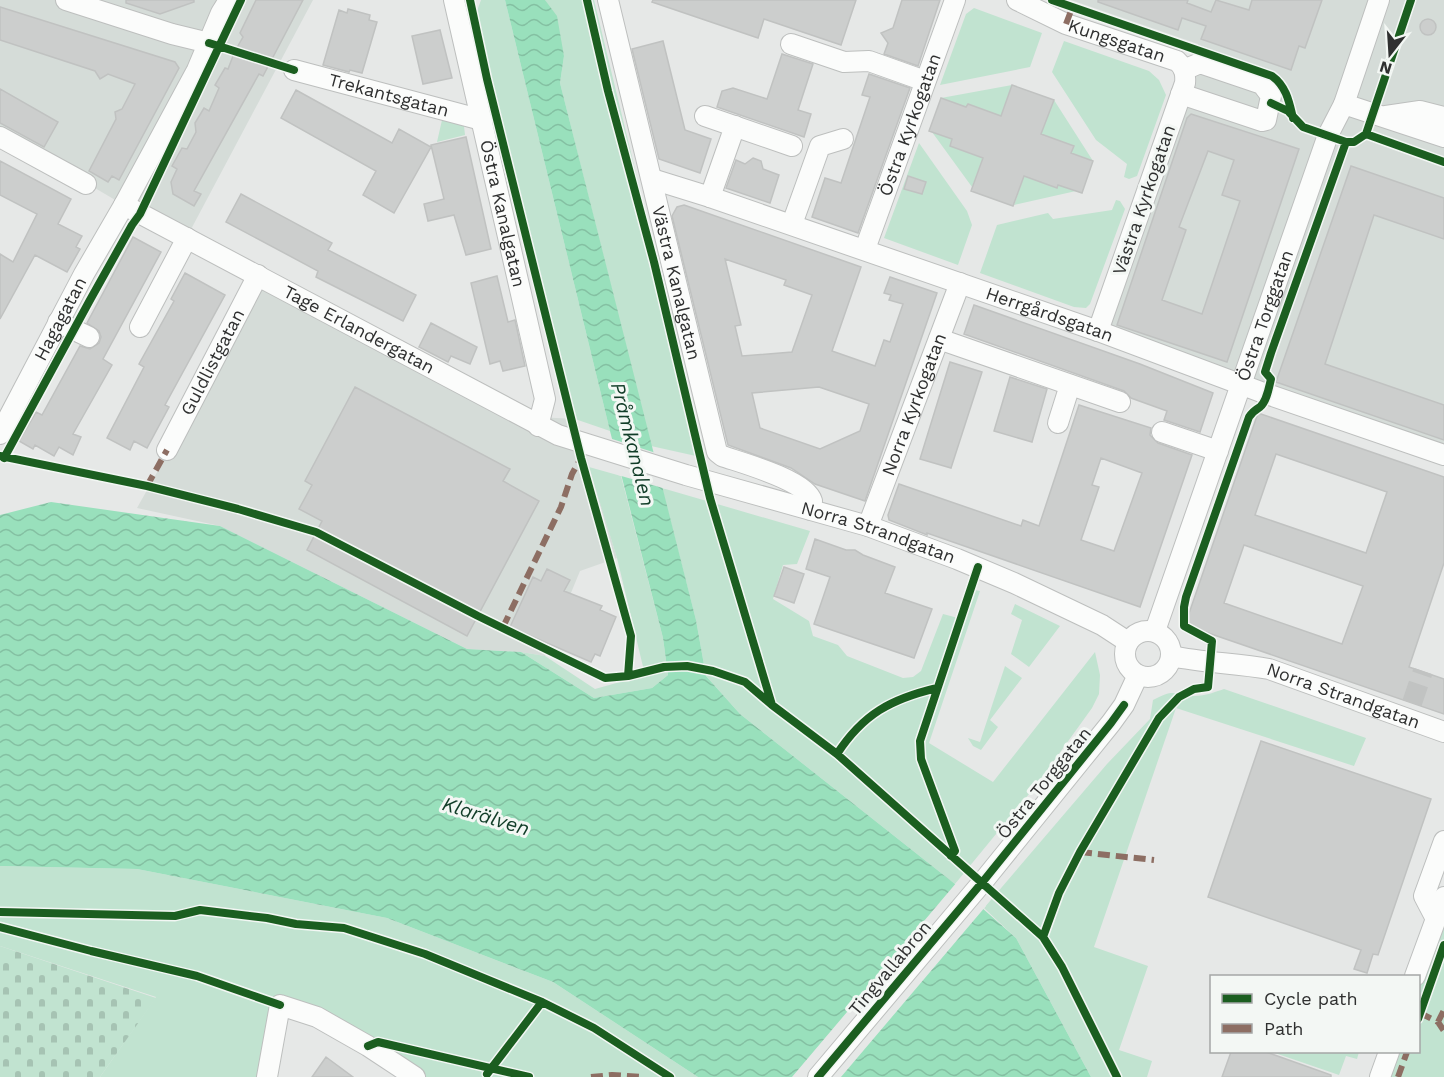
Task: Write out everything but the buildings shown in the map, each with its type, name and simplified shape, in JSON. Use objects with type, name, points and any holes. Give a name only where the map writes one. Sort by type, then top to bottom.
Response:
[{"type":"street","points":[[66,0],[172,34],[209,43]]},
{"type":"street","name":"Hagagatan","points":[[0,434],[58,322],[197,70],[221,13],[229,0]]},
{"type":"street","name":"Östra Kanalgatan","points":[[454,0],[546,399],[538,426]]},
{"type":"street","name":"Västra Kanalgatan","points":[[608,0],[717,452],[797,485],[808,494],[812,501],[811,510]]},
{"type":"street","name":"Östra Kyrkogatan","points":[[865,249],[956,0]]},
{"type":"street","name":"Kungsgatan","points":[[1017,0],[1066,24],[1177,60],[1184,70],[1200,63],[1262,84],[1271,96],[1271,103],[1266,120],[1262,121],[1181,94]]},
{"type":"street","name":"Östra Torggatan","points":[[1155,632],[1328,135],[1344,104],[1379,0]]},
{"type":"street","points":[[791,44],[844,62],[869,62],[925,81]]},
{"type":"street","name":"Trekantsgatan","points":[[294,70],[482,120]]},
{"type":"street","name":"Västra Kyrkogatan","points":[[1098,331],[1185,83],[1184,70]]},
{"type":"street","points":[[1344,104],[1444,137]]},
{"type":"street","points":[[1380,117],[1420,111],[1444,117]]},
{"type":"street","points":[[705,116],[792,146]]},
{"type":"street","points":[[710,197],[735,126]]},
{"type":"street","points":[[792,224],[820,146],[843,139]]},
{"type":"street","points":[[1,140],[86,184]]},
{"type":"street","name":"Herrgårdsgatan","points":[[652,179],[865,249],[1444,456]]},
{"type":"street","name":"Tage Erlandergatan","points":[[124,205],[538,426],[597,448]]},
{"type":"street","points":[[140,327],[187,238]]},
{"type":"street","name":"Guldlistgatan","points":[[167,450],[258,275]]},
{"type":"street","name":"Norra Kyrkogatan","points":[[868,526],[960,283]]},
{"type":"street","points":[[58,322],[89,337]]},
{"type":"street","points":[[939,339],[1119,402]]},
{"type":"street","points":[[1058,423],[1070,385]]},
{"type":"street","points":[[1162,432],[1218,451]]},
{"type":"street","name":"Norra Strandgatan","points":[[597,448],[868,526],[1014,583],[1102,625],[1128,642]]},
{"type":"street","points":[[1142,631],[1155,632],[1167,641],[1172,656],[1168,667],[1159,675],[1148,677],[1138,675],[1131,670],[1125,660],[1126,647],[1128,642],[1142,631]]},
{"type":"street","name":"Norra Strandgatan","points":[[1172,656],[1210,663],[1241,663],[1269,669],[1409,711],[1444,732]]},
{"type":"street","name":"Östra Torggatan","points":[[985,879],[1112,723],[1132,690],[1138,675]]},
{"type":"street","points":[[1436,919],[1424,896],[1444,841]]},
{"type":"street","name":"Tingvallabron","points":[[818,1077],[985,879]]},
{"type":"street","points":[[1415,975],[1444,897]]},
{"type":"street","points":[[267,1077],[280,1005],[317,1017],[416,1077]]},
{"type":"street","points":[[1380,1077],[1389,1053]]},
{"type":"shaded area","points":[[0,0],[313,0],[189,233],[122,204],[0,132]]},
{"type":"shaded area","points":[[1071,0],[1444,0],[1444,448],[1102,328],[1179,106],[1198,44]]},
{"type":"shaded area","points":[[266,278],[538,417],[575,419],[617,558],[580,571],[545,656],[521,652],[467,649],[220,526],[137,508]]},
{"type":"green space","points":[[481,0],[505,0],[610,431],[575,419],[507,147],[477,11]]},
{"type":"green space","points":[[545,0],[594,0],[705,458],[651,446],[560,83],[564,56]]},
{"type":"green space","points":[[974,8],[1042,33],[1030,67],[940,85],[966,14]]},
{"type":"green space","points":[[1064,41],[1149,71],[1159,80],[1166,95],[1137,176],[1129,179],[1124,177],[1127,164],[1096,140],[1052,72]]},
{"type":"green space","points":[[1012,85],[1001,116],[968,104],[966,107],[941,98]]},
{"type":"green space","points":[[1054,100],[1093,161],[1071,153],[1073,146],[1041,134]]},
{"type":"green space","points":[[442,120],[464,126],[465,135],[437,142]]},
{"type":"green space","points":[[932,132],[952,139],[950,146],[983,158],[972,187]]},
{"type":"green space","points":[[919,143],[967,211],[972,225],[958,265],[884,238]]},
{"type":"green space","points":[[1024,176],[1057,188],[1058,185],[1076,191],[1014,205]]},
{"type":"green space","points":[[1116,200],[1120,201],[1125,209],[1090,304],[1086,308],[1074,307],[980,273],[997,225],[1048,213],[1053,219],[1112,210]]},
{"type":"green space","points":[[589,467],[621,476],[663,638],[668,675],[652,688],[594,698],[521,652],[545,656],[595,689],[645,675],[617,558]]},
{"type":"green space","points":[[662,488],[810,531],[797,564],[783,565],[773,599],[809,621],[813,636],[838,645],[847,656],[903,678],[913,677],[921,671],[943,614],[958,618],[969,589],[980,591],[929,743],[993,782],[1095,652],[1100,675],[1099,694],[1092,708],[1038,783],[955,884],[740,714],[706,676],[696,620]]},
{"type":"green space","points":[[1015,604],[1060,626],[1029,667],[1011,654],[1022,620],[1011,614]]},
{"type":"green space","points":[[1005,666],[1022,678],[990,720],[998,727],[981,750],[973,746],[968,738],[980,742]]},
{"type":"green space","points":[[1224,689],[1366,738],[1354,766],[1176,708],[1094,947],[1148,966],[1119,1050],[1152,1061],[1147,1077],[1091,1077],[1016,938],[984,908],[1107,764],[1150,719],[1153,700],[1171,693],[1199,696]]},
{"type":"green space","points":[[0,866],[137,869],[387,918],[553,982],[698,1077],[412,1077],[278,999],[259,1077],[100,1077],[156,997],[0,946]]},
{"type":"green space","points":[[1444,918],[1444,1077],[1386,1077],[1396,1053],[1420,1053],[1420,985]]},
{"type":"green space","points":[[0,946],[156,998],[100,1077],[0,1077]]},
{"type":"green space","points":[[1275,1053],[1359,1053],[1357,1059],[1346,1056],[1339,1075]]},
{"type":"water","points":[[505,0],[545,0],[557,16],[564,56],[560,83],[696,620],[706,676],[740,714],[955,884],[1016,938],[1091,1077],[698,1077],[553,982],[387,918],[137,869],[0,866],[0,515],[51,502],[220,526],[467,649],[521,652],[594,698],[652,688],[668,675],[663,638]]},
{"type":"pier","points":[[609,438],[656,453],[666,489],[618,475]]},
{"type":"pier","points":[[957,882],[986,906],[841,1077],[792,1077]]},
{"type":"tunnel","points":[[1412,703],[1423,671]]},
{"type":"marked path","points":[[1066,24],[1074,3]]},
{"type":"marked path","points":[[147,486],[167,450]]},
{"type":"marked path","points":[[503,627],[561,507],[572,474],[581,458]]},
{"type":"marked path","points":[[1080,852],[1154,860]]},
{"type":"marked path","points":[[1438,1022],[1444,1010]]},
{"type":"marked path","points":[[1420,1013],[1438,1022],[1444,1031]]},
{"type":"marked path","points":[[1398,1077],[1407,1053]]},
{"type":"marked path","points":[[591,1077],[612,1075],[642,1077]]},
{"type":"cycle path","points":[[4,458],[90,300],[140,214],[241,0]]},
{"type":"cycle path","points":[[470,0],[487,79],[581,458],[631,636],[628,676]]},
{"type":"cycle path","points":[[587,0],[608,91],[654,262],[710,498],[772,705],[837,754],[1043,937],[1062,967],[1117,1077]]},
{"type":"cycle path","points":[[1052,0],[1272,76],[1284,89],[1293,118]]},
{"type":"cycle path","points":[[1271,103],[1288,111],[1303,127],[1346,142],[1354,142],[1366,134],[1411,0]]},
{"type":"cycle path","points":[[209,43],[294,70]]},
{"type":"cycle path","points":[[1366,134],[1444,162]]},
{"type":"cycle path","points":[[1043,937],[1059,893],[1080,852],[1159,718],[1179,697],[1194,689],[1208,687],[1212,641],[1184,626],[1186,597],[1249,417],[1266,398],[1271,379],[1265,372],[1346,142]]},
{"type":"cycle path","points":[[0,456],[147,486],[316,532],[478,616],[605,678],[628,676],[664,667],[687,666],[713,671],[745,682],[772,705]]},
{"type":"cycle path","points":[[951,856],[955,851],[921,759],[920,741],[978,567]]},
{"type":"cycle path","points":[[837,754],[857,728],[880,710],[906,697],[937,688]]},
{"type":"cycle path","points":[[818,1077],[985,879],[1124,705]]},
{"type":"cycle path","points":[[0,912],[175,916],[200,910],[296,924],[344,928],[425,954],[542,1002],[594,1028],[670,1077]]},
{"type":"cycle path","points":[[0,927],[197,976],[280,1005]]},
{"type":"cycle path","points":[[1420,1013],[1444,945]]},
{"type":"cycle path","points":[[487,1074],[542,1002]]},
{"type":"cycle path","points":[[368,1046],[378,1042],[529,1077]]},
{"type":"water label","name":"Pråmkanalen","points":[[633,444]]},
{"type":"water label","name":"Klarälven","points":[[486,816]]}]
